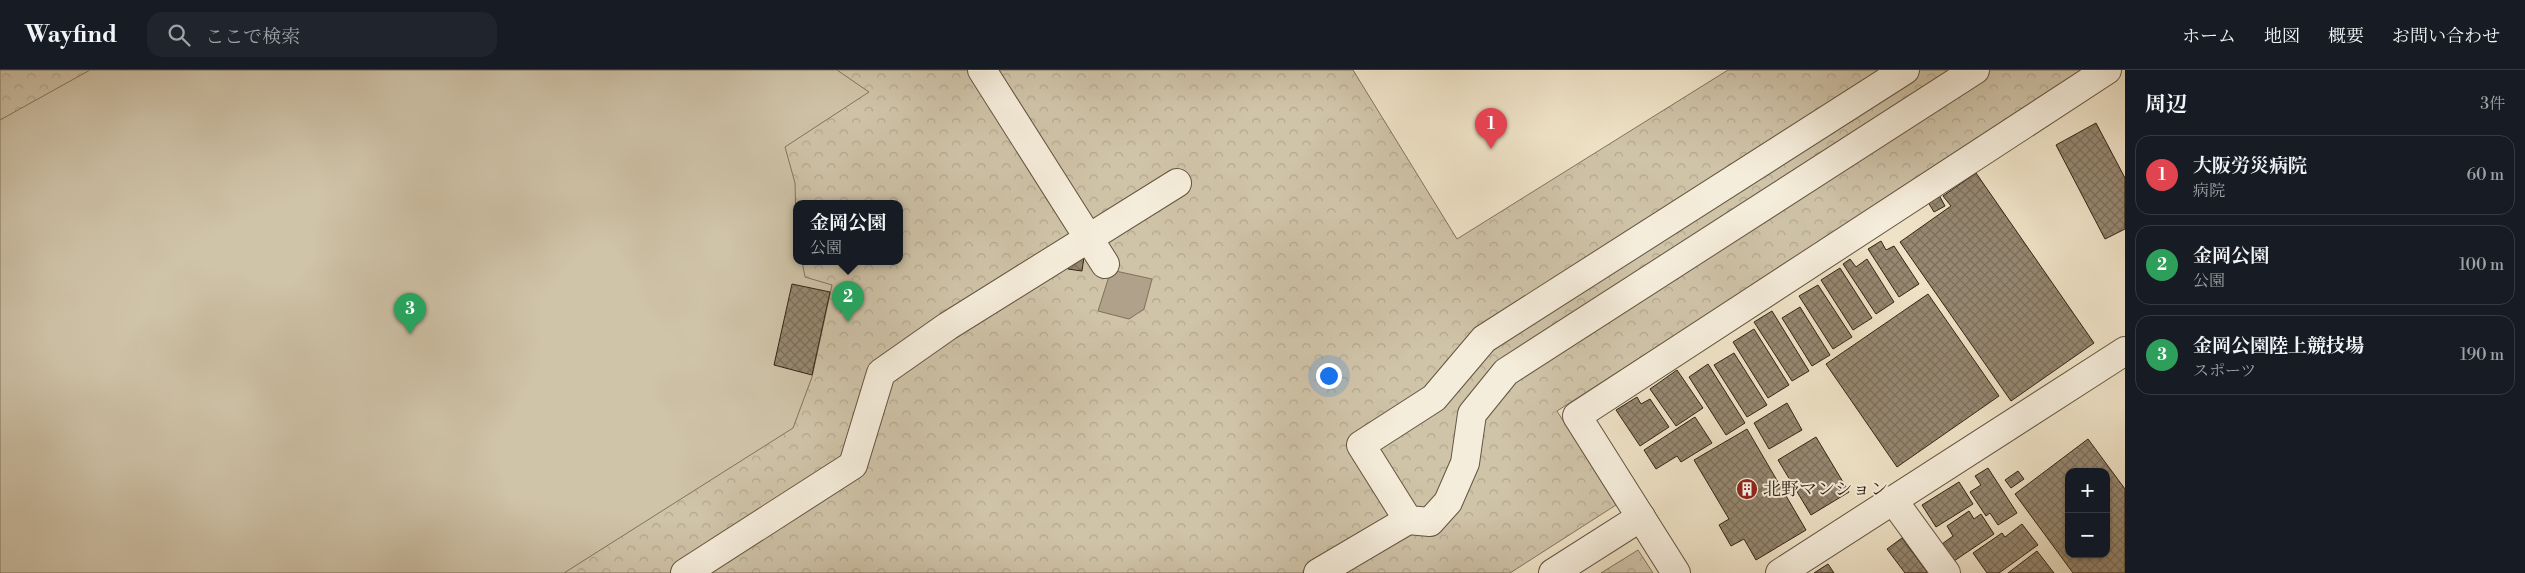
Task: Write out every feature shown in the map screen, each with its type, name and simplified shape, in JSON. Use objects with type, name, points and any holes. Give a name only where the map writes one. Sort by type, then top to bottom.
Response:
[{"type":"street","points":[[982,70],[1105,264]]},
{"type":"street","points":[[1408,520],[1361,445],[1434,398],[1484,339],[1906,70]]},
{"type":"street","points":[[1318,573],[1408,520],[1430,522],[1448,502],[1465,463],[1472,414],[1506,372],[1975,70]]},
{"type":"street","points":[[1676,573],[1577,416],[2107,70]]},
{"type":"street","points":[[685,573],[853,465],[881,372],[948,326],[1177,183]]},
{"type":"street","points":[[1780,573],[2125,351]]},
{"type":"street","points":[[1893,500],[1946,573]]},
{"type":"street","points":[[1553,573],[1641,517]]},
{"type":"green space","points":[[0,70],[1353,70],[1457,239],[1728,70],[2087,70],[1557,411],[1616,505],[1510,573],[0,573]]},
{"type":"green space","points":[[90,70],[837,70],[869,92],[785,147],[795,183],[795,200],[793,200],[793,265],[803,265],[805,277],[832,285],[812,377],[793,428],[564,573],[0,573],[0,120]]},
{"type":"green space","points":[[1638,550],[1653,573],[1601,573]]},
{"type":"shaded area","points":[[1111,270],[1152,279],[1144,309],[1129,319],[1098,311]]},
{"type":"building","points":[[2096,123],[2125,178],[2125,229],[2105,239],[2056,145]]},
{"type":"building","points":[[1976,173],[2094,343],[2011,401],[1900,242],[1951,206],[1943,196]]},
{"type":"building","points":[[1939,195],[1945,206],[1934,212],[1928,202]]},
{"type":"building","points":[[1881,241],[1886,250],[1894,246],[1919,284],[1899,297],[1868,249]]},
{"type":"building","points":[[1071,255],[1084,257],[1082,271],[1068,269]]},
{"type":"building","points":[[1850,259],[1856,267],[1867,259],[1894,302],[1876,314],[1843,264]]},
{"type":"building","points":[[1840,268],[1872,318],[1853,330],[1821,280]]},
{"type":"building","points":[[792,284],[830,292],[812,375],[774,365]]},
{"type":"building","points":[[1818,285],[1852,337],[1833,349],[1799,296]]},
{"type":"building","points":[[1928,294],[1999,396],[1897,467],[1826,364]]},
{"type":"building","points":[[1800,307],[1830,355],[1812,366],[1782,318]]},
{"type":"building","points":[[1772,311],[1809,371],[1792,381],[1754,322]]},
{"type":"building","points":[[1754,329],[1789,385],[1768,398],[1733,342]]},
{"type":"building","points":[[1734,353],[1767,405],[1747,417],[1714,365]]},
{"type":"building","points":[[1708,364],[1745,423],[1726,435],[1689,377]]},
{"type":"building","points":[[1677,370],[1703,408],[1676,426],[1650,389]]},
{"type":"building","points":[[1637,397],[1641,404],[1650,399],[1669,427],[1640,446],[1616,410]]},
{"type":"building","points":[[1787,403],[1802,430],[1769,449],[1754,423]]},
{"type":"building","points":[[1695,417],[1712,443],[1681,462],[1677,456],[1656,469],[1644,450]]},
{"type":"building","name":"北野マンション","points":[[1747,429],[1806,530],[1756,560],[1744,539],[1731,546],[1719,525],[1729,519],[1694,460]]},
{"type":"building","points":[[1816,437],[1849,492],[1811,515],[1778,460]]},
{"type":"building","points":[[2088,439],[2109,468],[2065,468],[2065,558],[2110,558],[2110,469],[2125,489],[2125,573],[2073,573],[2015,494]]},
{"type":"building","points":[[1988,468],[2017,513],[1998,525],[1990,513],[1986,516],[1970,492],[1981,485],[1975,476]]},
{"type":"building","points":[[2018,471],[2024,479],[2011,488],[2005,480]]},
{"type":"building","points":[[1959,482],[1973,504],[1936,527],[1922,505]]},
{"type":"building","points":[[1969,511],[1974,519],[1981,514],[1994,534],[1954,561],[1942,544],[1953,536],[1947,526]]},
{"type":"building","points":[[2022,524],[2038,545],[1999,573],[1987,573],[1973,553],[2002,533],[2005,537]]},
{"type":"building","points":[[1902,538],[1927,572],[1905,573],[1887,549]]},
{"type":"building","points":[[2037,551],[2054,573],[2008,573]]},
{"type":"building","points":[[1828,564],[1834,573],[1814,573]]},
{"type":"place","name":"大阪労災病院","points":[[1491,149]]},
{"type":"place","name":"金岡公園","points":[[848,322]]},
{"type":"place","name":"金岡公園陸上競技場","points":[[410,334]]},
{"type":"place","name":"北野マンション","points":[[1747,489]]}]
